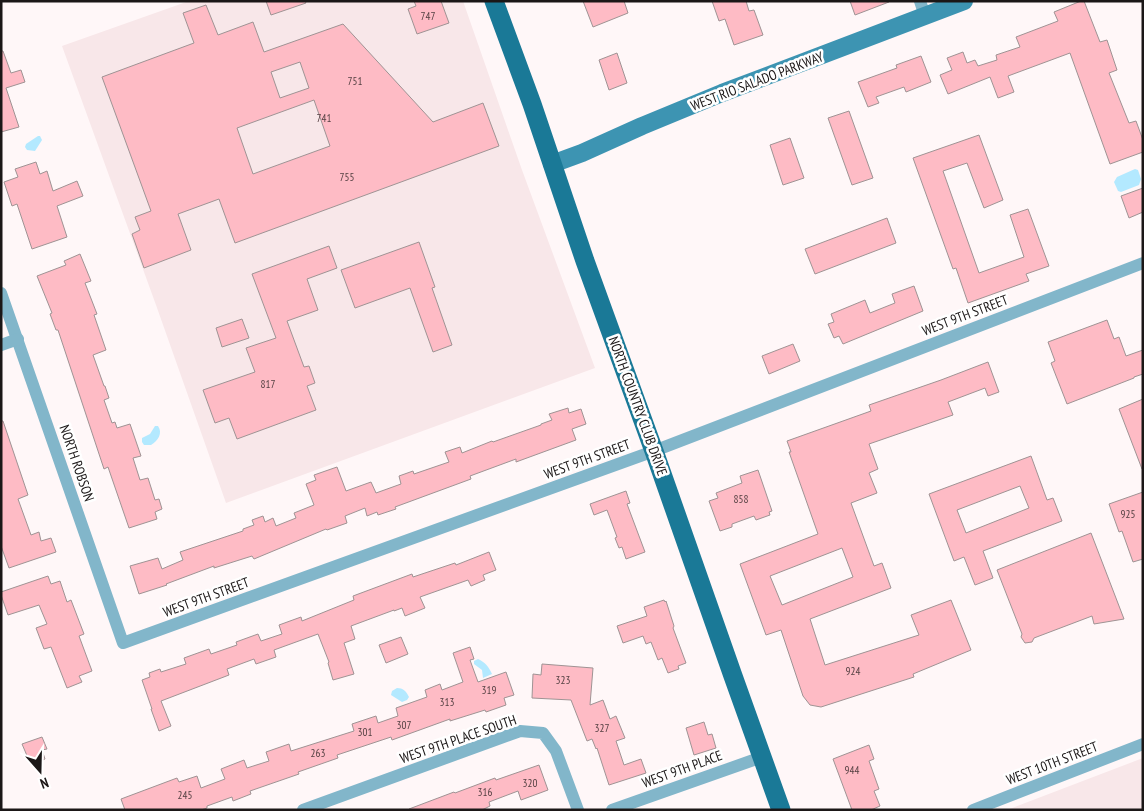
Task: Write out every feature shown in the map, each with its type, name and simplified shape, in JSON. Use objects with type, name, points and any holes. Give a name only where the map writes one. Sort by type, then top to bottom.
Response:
[{"type":"main road","name":"NORTH COUNTRY CLUB DRIVE","points":[[494,1],[732,676],[782,810]]},
{"type":"main road","name":"WEST RIO SALADO PARKWAY","points":[[552,164],[922,9],[964,1]]},
{"type":"street","name":"WEST 9TH STREET","points":[[123,643],[654,451],[1143,264]]},
{"type":"street","name":"NORTH ROBSON","points":[[1,293],[123,643]]},
{"type":"street","points":[[1,345],[18,339]]},
{"type":"street","name":"WEST 9TH PLACE SOUTH","points":[[303,810],[520,731],[544,733],[556,751],[578,810]]},
{"type":"street","name":"WEST 10TH STREET","points":[[973,810],[1143,744]]},
{"type":"street","name":"WEST 9TH PLACE","points":[[612,810],[762,757]]},
{"type":"shaded area","points":[[189,1],[463,1],[522,170],[595,368],[226,503],[62,46]]},
{"type":"shaded area","points":[[1143,758],[1143,810],[1007,810]]},
{"type":"water","points":[[38,136],[42,140],[35,151],[27,150],[26,144]]},
{"type":"water","points":[[1135,169],[1138,170],[1141,179],[1139,185],[1121,192],[1118,191],[1114,182],[1117,177]]},
{"type":"water","points":[[155,426],[158,426],[160,431],[158,439],[151,445],[144,445],[142,438],[150,434]]},
{"type":"water","points":[[478,659],[490,669],[492,674],[483,678],[482,670],[474,664],[474,661]]},
{"type":"water","points":[[397,688],[405,692],[409,697],[407,700],[402,702],[391,695],[392,691]]},
{"type":"building","points":[[266,1],[305,1],[306,3],[271,15]]},
{"type":"building","points":[[414,1],[441,1],[449,23],[417,34],[408,9],[416,6]]},
{"type":"building","points":[[583,1],[624,1],[628,13],[593,27]]},
{"type":"building","points":[[712,1],[746,1],[749,11],[754,10],[763,35],[734,45],[725,19],[719,21]]},
{"type":"building","points":[[850,1],[889,1],[889,2],[855,15]]},
{"type":"building","points":[[1084,1],[1100,42],[1107,40],[1117,70],[1109,73],[1129,123],[1136,121],[1143,140],[1143,152],[1110,164],[1070,53],[1008,76],[1014,92],[998,98],[990,77],[948,94],[940,75],[952,70],[947,58],[963,52],[967,63],[975,60],[978,66],[997,60],[996,55],[1020,47],[1016,37],[1058,21],[1054,12]]},
{"type":"building","points":[[206,5],[218,35],[253,22],[264,52],[343,24],[433,122],[483,103],[499,146],[235,243],[219,199],[178,214],[191,250],[144,268],[132,234],[140,230],[135,217],[151,211],[102,77],[194,43],[183,13]],"holes":[[[300,62],[309,88],[280,98],[271,72]],[[314,100],[330,146],[253,174],[237,128]]]},
{"type":"building","points":[[1,51],[3,51],[11,73],[21,70],[25,82],[6,88],[19,127],[1,132]]},
{"type":"building","points":[[617,53],[627,83],[609,90],[599,60]]},
{"type":"building","points":[[921,56],[931,82],[906,92],[904,87],[876,97],[879,103],[868,107],[858,82],[897,68],[896,65]]},
{"type":"building","points":[[849,111],[873,178],[852,185],[828,118]]},
{"type":"building","points":[[979,135],[1003,200],[984,208],[967,163],[943,171],[979,273],[1024,257],[1010,215],[1028,209],[1049,266],[1026,274],[1029,281],[968,303],[956,268],[953,269],[913,158]]},
{"type":"building","points":[[790,138],[804,178],[783,185],[770,145]]},
{"type":"building","points":[[36,162],[40,174],[47,171],[53,191],[77,181],[83,196],[57,206],[67,237],[32,249],[17,204],[12,206],[4,182],[18,177],[15,169]]},
{"type":"building","points":[[1143,188],[1143,212],[1129,218],[1121,196]]},
{"type":"building","points":[[887,218],[896,243],[815,274],[805,249]]},
{"type":"building","points":[[419,242],[435,287],[432,288],[452,345],[433,352],[410,288],[355,308],[341,270]]},
{"type":"building","points":[[329,246],[337,268],[307,279],[318,310],[287,321],[304,367],[309,366],[315,383],[307,386],[316,410],[237,439],[229,418],[215,423],[203,390],[255,372],[246,348],[276,338],[252,274]]},
{"type":"building","points":[[80,254],[91,281],[85,283],[97,314],[94,315],[106,350],[93,355],[109,398],[104,400],[112,423],[115,422],[117,428],[130,424],[141,456],[133,458],[140,480],[148,478],[155,500],[159,499],[162,509],[155,512],[157,519],[129,528],[108,467],[104,469],[58,330],[56,330],[50,314],[52,313],[37,276],[66,265],[64,261]]},
{"type":"building","points":[[914,286],[923,311],[843,344],[839,336],[834,338],[828,324],[834,322],[831,314],[865,300],[870,313],[895,303],[892,294]]},
{"type":"building","points":[[242,319],[249,338],[222,347],[216,328]]},
{"type":"building","points":[[1107,320],[1114,339],[1119,337],[1126,356],[1143,350],[1143,374],[1067,404],[1051,363],[1055,361],[1048,342]]},
{"type":"building","points":[[793,344],[800,361],[769,374],[762,356]]},
{"type":"building","points":[[988,362],[999,392],[988,396],[985,388],[948,402],[953,415],[869,444],[878,469],[869,473],[877,493],[851,503],[874,566],[882,563],[891,588],[810,619],[825,665],[919,635],[911,615],[951,600],[971,650],[913,674],[914,677],[821,707],[810,705],[803,696],[781,630],[766,635],[740,564],[818,534],[789,452],[791,452],[787,441],[871,411],[869,405]],"holes":[[[842,548],[853,577],[782,605],[770,576]]]},
{"type":"building","points":[[1143,399],[1143,469],[1142,469],[1119,409]]},
{"type":"building","points":[[568,408],[569,413],[581,409],[586,424],[572,429],[576,440],[516,462],[516,459],[470,476],[471,479],[378,515],[377,512],[367,516],[365,508],[345,516],[347,523],[326,529],[254,559],[252,556],[214,568],[214,566],[139,594],[130,566],[158,558],[162,569],[183,560],[180,552],[243,531],[243,529],[254,525],[252,520],[263,516],[265,522],[273,518],[276,526],[296,518],[294,513],[314,505],[306,484],[316,480],[314,475],[337,467],[346,491],[371,482],[376,493],[401,484],[399,476],[413,471],[414,474],[449,462],[445,452],[460,447],[462,453],[541,425],[552,420],[549,414]]},
{"type":"building","points":[[1,421],[3,421],[28,495],[18,499],[31,535],[39,532],[41,541],[51,538],[56,552],[9,568],[1,546]]},
{"type":"building","points":[[1031,456],[1047,500],[1053,498],[1062,521],[983,551],[993,578],[975,585],[964,557],[954,561],[929,494]],"holes":[[[1020,486],[1029,508],[966,533],[957,510]]]},
{"type":"building","points":[[758,470],[772,511],[769,512],[770,515],[756,520],[754,516],[732,524],[732,527],[720,531],[709,501],[718,498],[716,493],[742,483],[740,476]]},
{"type":"building","points":[[626,491],[630,503],[627,504],[645,552],[626,559],[622,547],[619,548],[615,538],[617,537],[607,510],[594,515],[590,504]]},
{"type":"building","points":[[1143,492],[1143,559],[1133,562],[1122,531],[1119,532],[1109,504]]},
{"type":"building","points":[[1091,533],[1124,619],[1094,624],[1092,616],[1034,638],[1032,642],[1025,643],[1021,637],[1022,634],[997,570]]},
{"type":"building","points":[[489,552],[496,570],[483,575],[485,580],[471,586],[468,580],[420,597],[425,608],[405,616],[402,608],[351,626],[355,639],[344,643],[354,674],[333,680],[329,662],[318,634],[274,650],[276,657],[256,664],[254,659],[227,669],[229,675],[161,701],[171,726],[159,731],[142,680],[150,677],[149,673],[160,669],[161,672],[186,664],[184,658],[209,649],[211,654],[237,645],[236,642],[258,634],[261,641],[282,634],[279,625],[301,617],[302,621],[354,600],[353,596],[412,574],[413,577],[455,563],[456,565]]},
{"type":"building","points":[[48,576],[51,584],[60,581],[67,602],[71,600],[84,634],[79,636],[92,671],[79,676],[82,682],[67,688],[51,647],[44,649],[36,628],[47,624],[39,605],[8,615],[1,595],[1,592]]},
{"type":"building","points":[[666,601],[673,628],[686,663],[678,666],[679,669],[668,673],[662,658],[658,660],[651,642],[646,644],[643,636],[623,643],[617,626],[647,616],[644,607]]},
{"type":"building","points":[[401,637],[408,654],[386,663],[379,645]]},
{"type":"building","points":[[470,647],[474,659],[470,660],[478,682],[506,672],[514,695],[504,698],[506,705],[450,721],[450,719],[392,740],[391,737],[337,755],[338,758],[250,791],[251,794],[233,801],[232,797],[201,810],[125,810],[121,799],[177,778],[179,782],[197,776],[201,788],[225,779],[221,769],[244,760],[247,768],[269,761],[266,752],[289,744],[291,751],[354,731],[352,724],[376,716],[378,723],[398,716],[396,708],[427,697],[425,690],[440,684],[442,690],[463,682],[453,653]]},
{"type":"building","points":[[542,664],[593,668],[590,705],[603,700],[610,719],[616,716],[625,738],[616,741],[624,765],[641,759],[646,773],[609,785],[597,748],[592,739],[587,741],[571,700],[532,698],[533,674],[541,675]]},
{"type":"building","points":[[704,722],[708,735],[712,734],[716,748],[694,755],[686,728]]},
{"type":"building","points":[[42,737],[47,749],[42,750],[45,759],[31,765],[22,744]]},
{"type":"building","points":[[869,745],[874,759],[869,761],[879,789],[874,791],[880,806],[871,810],[852,810],[833,759]]},
{"type":"building","points":[[539,765],[548,790],[521,800],[518,791],[489,802],[490,806],[482,810],[409,809],[495,778],[496,780]]}]
